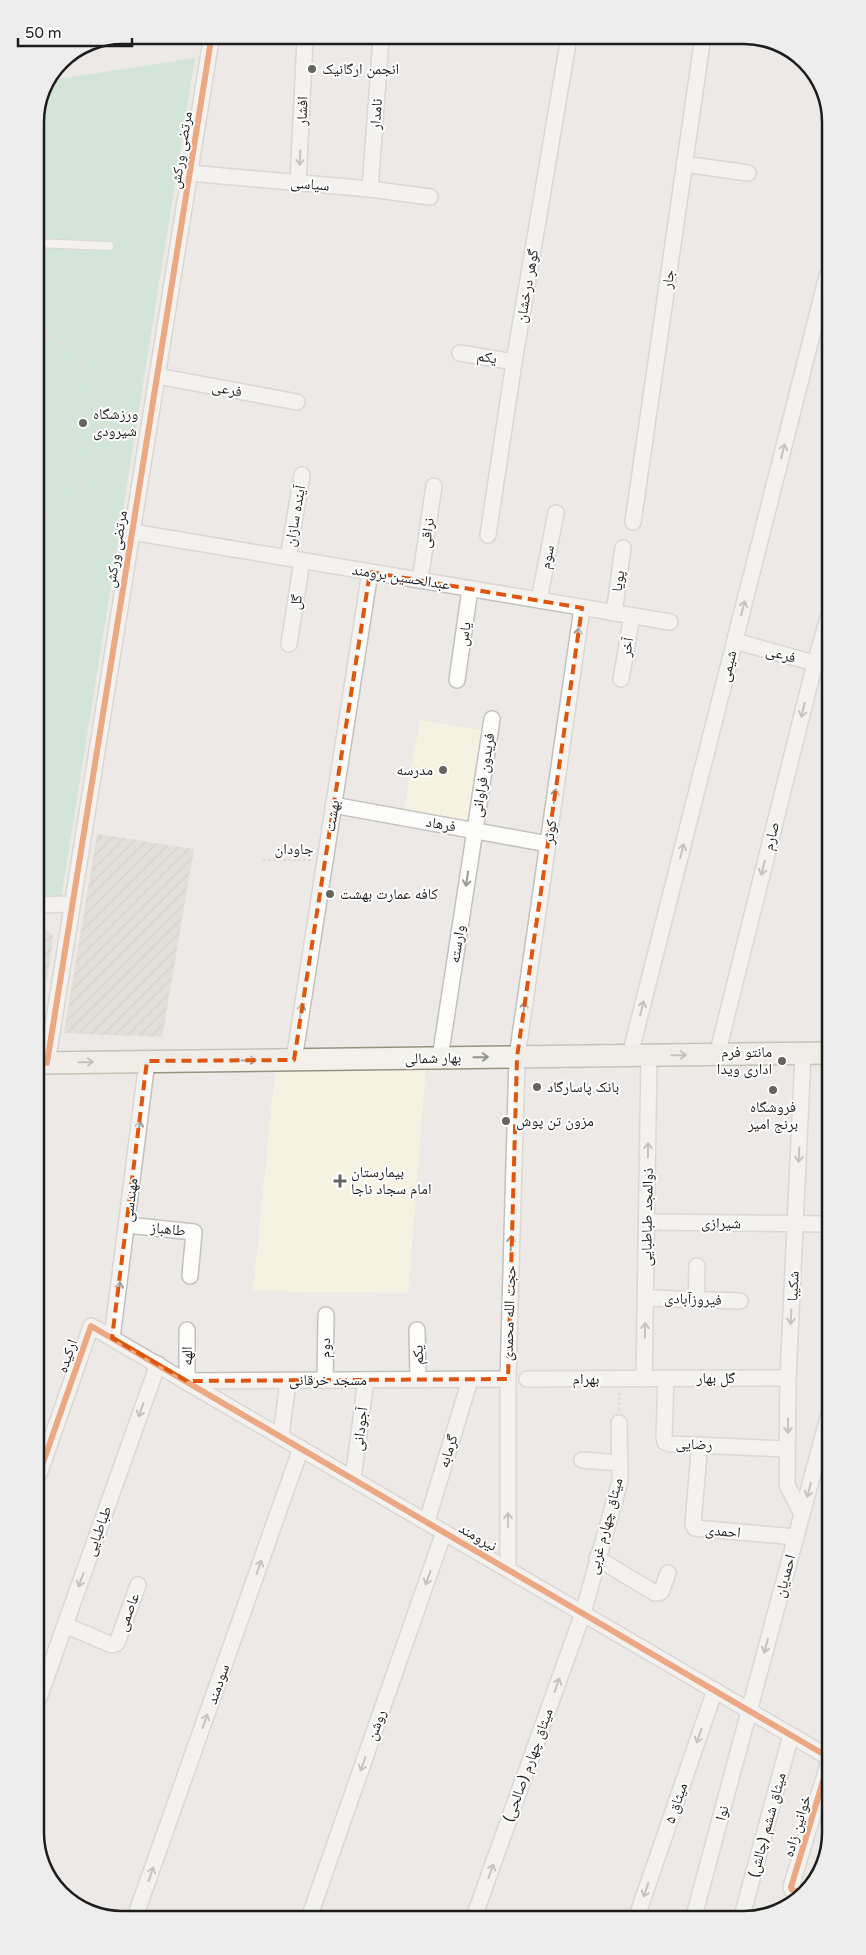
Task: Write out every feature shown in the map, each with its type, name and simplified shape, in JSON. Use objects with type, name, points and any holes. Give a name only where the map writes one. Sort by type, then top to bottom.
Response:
[{"type":"main road","name":"بهار شمالی","points":[[44,1063],[822,1053]]},
{"type":"street","name":"مرتضی ورکش","points":[[44,1052],[72,904],[210,44]]},
{"type":"street","name":"افشار","points":[[298,182],[305,44]]},
{"type":"street","name":"نامدار","points":[[370,189],[381,44]]},
{"type":"street","name":"گوهر درخشان","points":[[488,535],[514,362],[568,44]]},
{"type":"street","name":"جار","points":[[633,522],[702,44]]},
{"type":"street","points":[[684,164],[748,173]]},
{"type":"street","name":"سیاسی","points":[[189,173],[370,189],[430,197]]},
{"type":"street","name":"شیمی","points":[[640,1055],[735,641],[822,296]]},
{"type":"street","name":"یکم","points":[[460,353],[514,362]]},
{"type":"street","name":"فرعی","points":[[157,376],[297,402]]},
{"type":"street","name":"آینده سازان","points":[[295,560],[302,474]]},
{"type":"street","name":"نراقی","points":[[420,580],[434,486]]},
{"type":"street","name":"سوم","points":[[539,600],[556,513]]},
{"type":"street","name":"عبدالحسین برومند","points":[[132,532],[670,622]]},
{"type":"street","name":"پویا","points":[[614,613],[623,548]]},
{"type":"street","name":"گل","points":[[289,644],[295,560]]},
{"type":"street","name":"بهشت","points":[[294,1060],[370,572]]},
{"type":"street","name":"یاس","points":[[457,680],[470,589]]},
{"type":"street","name":"کوثر","points":[[517,1057],[582,608]]},
{"type":"street","name":"آخر","points":[[621,679],[632,616]]},
{"type":"street","name":"فرعی","points":[[735,641],[821,665]]},
{"type":"street","name":"صارم","points":[[716,1054],[821,665]]},
{"type":"street","name":"فریدون فراوانی","points":[[475,830],[492,719]]},
{"type":"street","name":"فرهاد","points":[[333,805],[548,844]]},
{"type":"street","name":"وارسته","points":[[440,1058],[475,830]]},
{"type":"street","points":[[44,905],[72,904]]},
{"type":"street","name":"شکیبا","points":[[802,1514],[791,1496],[787,1485],[787,1449],[788,1378],[804,1054]]},
{"type":"street","name":"ذوالمجد طباطبایی","points":[[640,1055],[647,1222],[644,1379]]},
{"type":"street","name":"حجت الله محمدی","points":[[508,1569],[508,1379],[517,1057]]},
{"type":"street","name":"مهندسی","points":[[112,1338],[146,1061]]},
{"type":"street","name":"شیرازی","points":[[647,1222],[822,1224]]},
{"type":"street","name":"طاهباز","points":[[127,1225],[194,1232],[190,1276]]},
{"type":"street","points":[[696,1300],[697,1266]]},
{"type":"street","name":"فیروزآبادی","points":[[646,1298],[740,1301]]},
{"type":"street","name":"دوم","points":[[325,1380],[326,1315]]},
{"type":"street","name":"ارکیده","points":[[44,1460],[91,1326],[112,1338]]},
{"type":"street","name":"الهه","points":[[187,1330],[187,1381]]},
{"type":"street","name":"یکم","points":[[417,1330],[418,1380]]},
{"type":"street","name":"نیرومند","points":[[112,1338],[822,1753]]},
{"type":"street","name":"طباطبایی","points":[[44,1684],[158,1364]]},
{"type":"street","name":"رضایی","points":[[666,1378],[665,1442],[670,1444],[787,1449]]},
{"type":"street","name":"گل بهار","points":[[644,1379],[788,1378]]},
{"type":"street","name":"مسجد خرقانی","points":[[187,1381],[508,1379]]},
{"type":"street","name":"بهرام","points":[[527,1379],[644,1379]]},
{"type":"street","points":[[281,1436],[288,1380]]},
{"type":"street","name":"آجودانی","points":[[353,1479],[366,1380]]},
{"type":"street","name":"گرمابه","points":[[427,1522],[470,1380]]},
{"type":"street","name":"میثاق چهارم غربی","points":[[582,1612],[620,1481],[619,1423]]},
{"type":"street","name":"سودمند","points":[[137,1911],[301,1448]]},
{"type":"street","name":"احمدی","points":[[698,1453],[693,1524],[695,1528],[796,1537]]},
{"type":"street","name":"احمدیان","points":[[749,1710],[802,1514],[822,1455]]},
{"type":"street","points":[[582,1460],[620,1463]]},
{"type":"street","name":"روشن","points":[[310,1911],[444,1532]]},
{"type":"street","points":[[597,1558],[655,1593],[661,1592],[668,1573]]},
{"type":"street","name":"عاصمی","points":[[65,1625],[112,1645],[117,1643],[138,1585]]},
{"type":"street","name":"میثاق چهارم (صالحی)","points":[[476,1911],[582,1612]]},
{"type":"street","name":"میثاق ۵","points":[[639,1911],[715,1690]]},
{"type":"street","name":"نوا","points":[[695,1911],[749,1710]]},
{"type":"street","name":"میثاق ششم (چالش)","points":[[743,1911],[791,1735]]},
{"type":"street","name":"خوانین زاده","points":[[796,1891],[792,1890],[792,1886],[822,1785]]},
{"type":"lane","points":[[44,243],[109,246]]},
{"type":"path","points":[[44,336],[60,341],[74,351],[85,367],[97,405],[98,422],[91,463],[82,482],[73,497],[61,508],[44,518]]},
{"type":"path","points":[[619,1379],[619,1423]]},
{"type":"highlighted area","points":[[370,572],[582,608],[517,1057],[508,1379],[187,1381],[112,1338],[147,1061],[294,1060]]},
{"type":"shaded area","name":"مدرسه","points":[[420,720],[482,730],[467,824],[404,810]]},
{"type":"shaded area","points":[[97,834],[194,849],[162,1037],[64,1033]]},
{"type":"shaded area","points":[[44,928],[53,936],[44,1000]]},
{"type":"shaded area","name":"بیمارستان امام سجاد ناجا","points":[[426,1067],[408,1293],[253,1291],[275,1071]]},
{"type":"green space","points":[[195,58],[61,899],[44,899],[44,117],[46,101],[57,79]]},
{"type":"cycle path","points":[[47,1063],[210,44]]},
{"type":"cycle path","points":[[44,1460],[91,1326],[822,1753]]},
{"type":"cycle path","points":[[796,1891],[792,1890],[791,1887],[822,1784]]},
{"type":"place","name":"انجمن ارگانیک","points":[[312,69]]},
{"type":"place","name":"ورزشگاه شیرودی","points":[[83,423]]},
{"type":"place","name":"مدرسه","points":[[443,770]]},
{"type":"place","name":"کافه عمارت بهشت","points":[[330,894]]},
{"type":"place","name":"مانتو فرم اداری ویدا","points":[[782,1061]]},
{"type":"place","name":"بانک پاسارگاد","points":[[537,1087]]},
{"type":"place","name":"فروشگاه برنج امیر","points":[[773,1090]]},
{"type":"place","name":"مزون تن پوش","points":[[506,1121]]},
{"type":"place","name":"بیمارستان امام سجاد ناجا","points":[[340,1181]]}]
